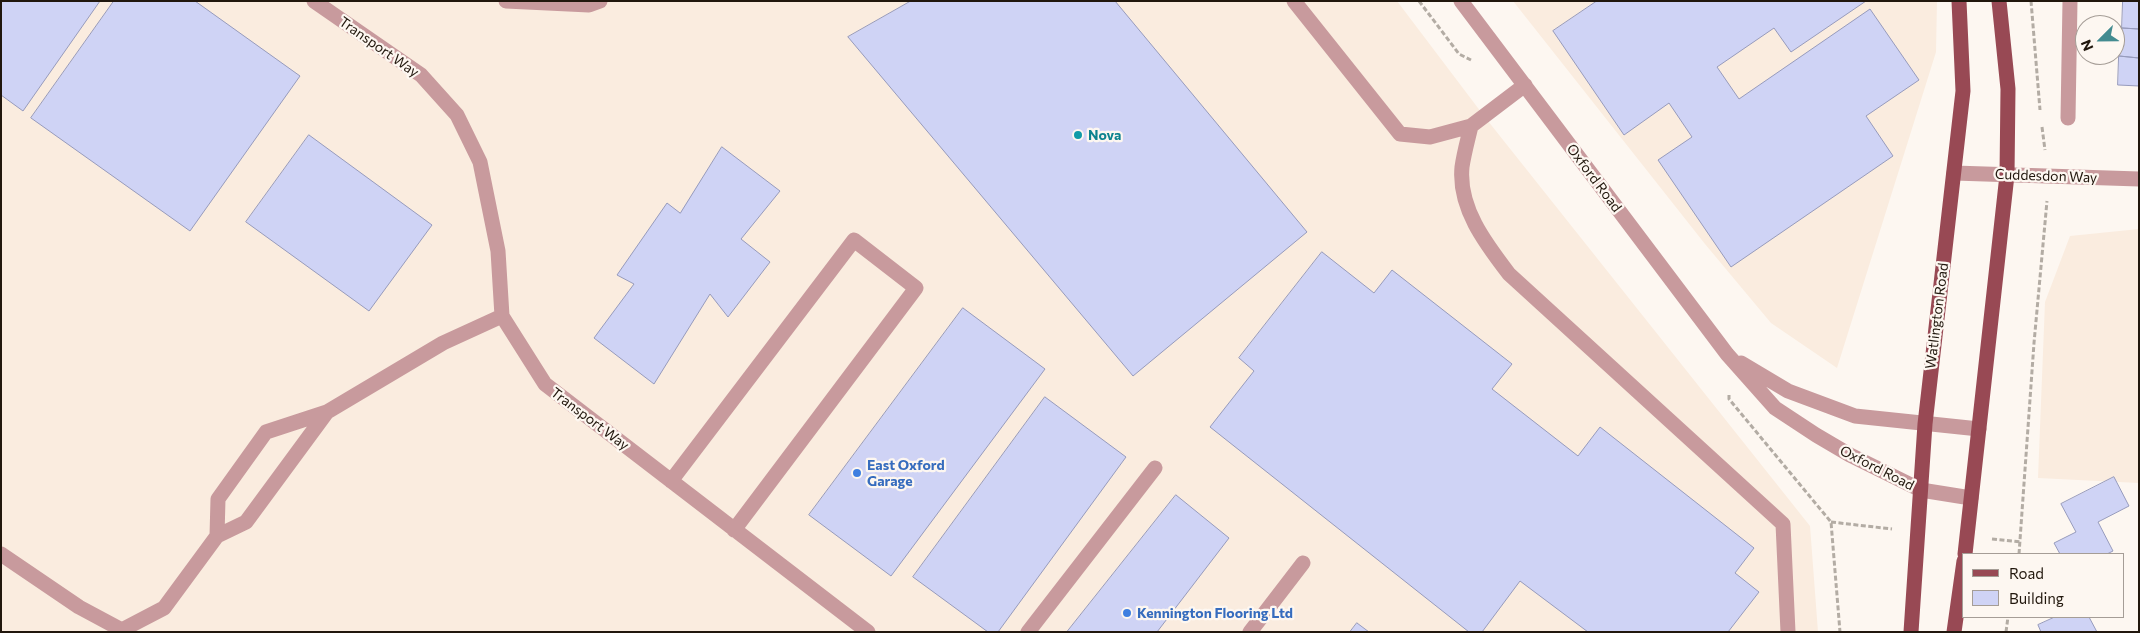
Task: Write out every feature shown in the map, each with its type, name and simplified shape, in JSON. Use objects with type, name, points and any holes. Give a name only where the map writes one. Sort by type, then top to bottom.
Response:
[{"type":"main road","name":"Watlington Road","points":[[1911,632],[1926,424],[1963,92],[1959,1]]},
{"type":"main road","points":[[1964,553],[2007,175],[2008,89],[1999,1]]},
{"type":"main road","points":[[1954,632],[1962,575]]},
{"type":"street","name":"Transport Way","points":[[314,1],[421,75],[457,115],[480,162],[498,251],[502,316],[545,384],[868,632]]},
{"type":"street","points":[[506,1],[589,5],[600,1]]},
{"type":"street","points":[[1294,1],[1400,134],[1430,137],[1471,126],[1525,85]]},
{"type":"street","name":"Oxford Road","points":[[1461,1],[1727,354],[1776,408],[1850,455],[1921,490],[1971,498]]},
{"type":"street","points":[[2068,118],[2070,1]]},
{"type":"street","points":[[1471,126],[1462,168],[1463,189],[1470,213],[1485,243],[1509,274],[1783,524],[1788,632]]},
{"type":"street","name":"Cuddesdon Way","points":[[1954,173],[2139,179]]},
{"type":"street","points":[[671,480],[854,240],[916,288],[734,530]]},
{"type":"street","points":[[217,536],[218,499],[266,432],[326,412],[443,343],[502,316]]},
{"type":"street","name":"Oxford Road","points":[[1727,354],[1788,391],[1855,416],[1979,429]]},
{"type":"street","points":[[1,554],[79,607],[122,630],[164,608],[217,536],[246,522],[326,412]]},
{"type":"street","points":[[1028,632],[1155,468]]},
{"type":"street","points":[[1250,632],[1303,562]]},
{"type":"path","points":[[2031,1],[2040,113]]},
{"type":"path","points":[[2019,553],[2022,542],[2034,343],[2049,177],[2042,122]]},
{"type":"path","points":[[1727,354],[1729,399],[1831,522],[1840,632]]},
{"type":"path","points":[[1831,522],[1894,529]]},
{"type":"path","points":[[1986,539],[2022,542]]},
{"type":"path","points":[[2006,632],[2008,618]]},
{"type":"shaded area","points":[[1,1],[1397,1],[1484,116],[1810,526],[1818,632],[1,632]]},
{"type":"shaded area","points":[[1513,1],[1937,1],[1936,52],[1837,368],[1771,323],[1705,244]]},
{"type":"shaded area","points":[[2139,229],[2139,483],[2038,478],[2045,302],[2070,236]]},
{"type":"building","points":[[1,1],[100,1],[23,111],[1,95]]},
{"type":"building","points":[[114,1],[195,1],[300,76],[190,231],[31,118]]},
{"type":"building","name":"Nova","points":[[911,1],[1115,1],[1307,232],[1133,376],[848,37]]},
{"type":"building","points":[[1597,1],[1866,1],[1791,52],[1774,28],[1717,67],[1739,99],[1870,9],[1919,80],[1866,116],[1893,156],[1731,267],[1658,160],[1692,137],[1669,103],[1624,135],[1553,31]]},
{"type":"building","points":[[2123,1],[2139,1],[2139,29],[2125,28],[2125,15],[2122,15]]},
{"type":"building","points":[[2125,28],[2139,29],[2139,58],[2125,57]]},
{"type":"building","points":[[2125,57],[2139,58],[2139,86],[2118,85],[2119,65],[2125,65]]},
{"type":"building","points":[[309,135],[432,225],[369,311],[246,222]]},
{"type":"building","points":[[722,147],[780,191],[741,239],[770,262],[728,317],[710,294],[654,384],[594,338],[634,284],[617,275],[667,203],[680,213]]},
{"type":"building","points":[[1322,252],[1374,293],[1392,270],[1512,364],[1492,389],[1578,456],[1600,427],[1754,548],[1735,573],[1759,592],[1728,632],[1588,632],[1520,581],[1482,632],[1469,632],[1210,427],[1254,371],[1239,358]]},
{"type":"building","points":[[963,308],[1045,369],[891,576],[809,515]]},
{"type":"building","points":[[1045,397],[1126,457],[998,632],[988,632],[913,577]]},
{"type":"building","points":[[2114,477],[2129,506],[2098,522],[2113,551],[2109,553],[2059,553],[2054,543],[2076,532],[2061,504]]},
{"type":"building","points":[[1176,495],[1229,538],[1157,632],[1067,632]]},
{"type":"building","points":[[2053,618],[2090,618],[2097,632],[2041,632],[2038,625]]},
{"type":"building","points":[[1357,623],[1369,632],[1350,632]]},
{"type":"place","name":"Nova","points":[[1078,135]]},
{"type":"place","name":"East Oxford Garage","points":[[857,473]]},
{"type":"place","name":"Kennington Flooring Ltd","points":[[1127,613]]}]
